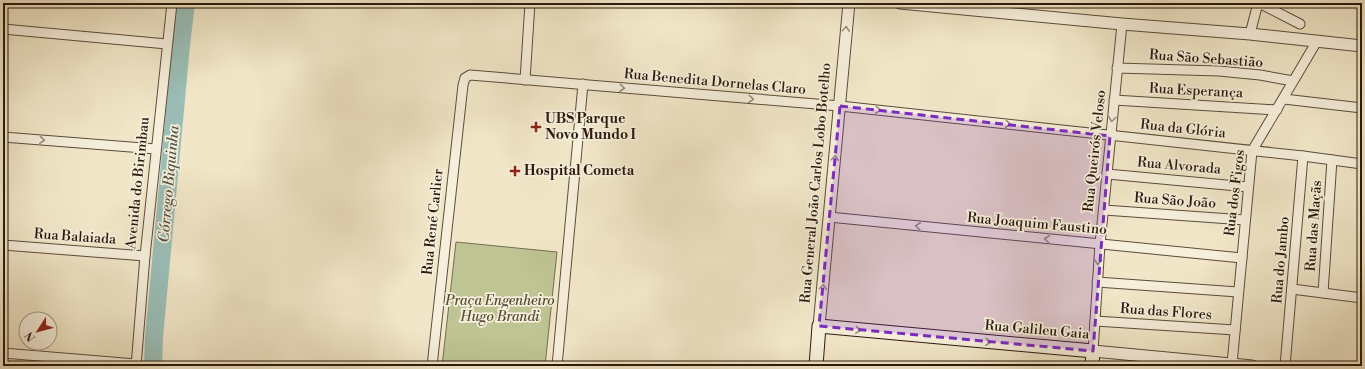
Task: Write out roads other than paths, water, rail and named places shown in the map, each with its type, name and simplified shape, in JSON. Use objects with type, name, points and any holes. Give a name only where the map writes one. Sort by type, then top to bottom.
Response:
[{"type":"main road","name":"Rua Galileu Gaia","points":[[819,326],[1093,351]]},
{"type":"main road","name":"Rua General João Carlos Lobo Botelho","points":[[816,366],[819,326]]},
{"type":"main road","points":[[1092,366],[1093,351]]},
{"type":"street","name":"Avenida do Birimbau","points":[[136,365],[145,256],[172,3]]},
{"type":"street","points":[[525,80],[530,3]]},
{"type":"street","name":"Rua General João Carlos Lobo Botelho","points":[[819,326],[849,3]]},
{"type":"street","points":[[900,3],[961,6],[1122,24],[1250,34],[1362,46]]},
{"type":"street","points":[[1250,34],[1258,3],[1300,24]]},
{"type":"street","name":"Rua Queirós Veloso","points":[[1093,351],[1100,244],[1122,24]]},
{"type":"street","points":[[3,29],[167,44]]},
{"type":"street","name":"Rua dos Figos","points":[[1232,364],[1252,150],[1317,41]]},
{"type":"street","name":"Rua São Sebastião","points":[[1117,68],[1219,71],[1260,75],[1293,81]]},
{"type":"street","name":"Rua Benedita Dornelas Claro","points":[[463,81],[470,75],[583,84],[840,106],[1110,136]]},
{"type":"street","name":"Rua René Carlier","points":[[432,366],[463,81]]},
{"type":"street","points":[[556,366],[583,84]]},
{"type":"street","points":[[1284,98],[1362,108]]},
{"type":"street","name":"Rua Esperança","points":[[1114,100],[1277,110]]},
{"type":"street","name":"Rua da Glória","points":[[1110,136],[1252,150],[1362,164]]},
{"type":"street","points":[[3,137],[156,150]]},
{"type":"street","name":"Rua do Jambo","points":[[1285,366],[1303,156]]},
{"type":"street","name":"Rua das Maçãs","points":[[1323,293],[1332,160]]},
{"type":"street","name":"Rua Alvorada","points":[[1107,174],[1248,187]]},
{"type":"street","name":"Rua São João","points":[[1104,210],[1245,220]]},
{"type":"street","name":"Rua Joaquim Faustino","points":[[829,217],[1242,258]]},
{"type":"street","name":"Rua Balaiada","points":[[3,245],[145,256]]},
{"type":"street","points":[[1097,282],[1238,292]]},
{"type":"street","points":[[1292,290],[1362,298]]},
{"type":"street","name":"Rua das Flores","points":[[1094,321],[1235,330]]},
{"type":"street","name":"Rua Galileu Gaia","points":[[1093,351],[1252,366]]},
{"type":"street","points":[[3,353],[136,365]]},
{"type":"street","points":[[1163,366],[1177,359]]},
{"type":"waterway","name":"Córrego Biquinha","points":[[153,366],[154,337],[186,3]]},
{"type":"place","name":"UBS Parque Novo Mundo I","points":[[536,127]]},
{"type":"place","name":"Hospital Cometa","points":[[515,171]]},
{"type":"park label","name":"Praça Engenheiro Hugo Brandi","points":[[500,310]]}]
